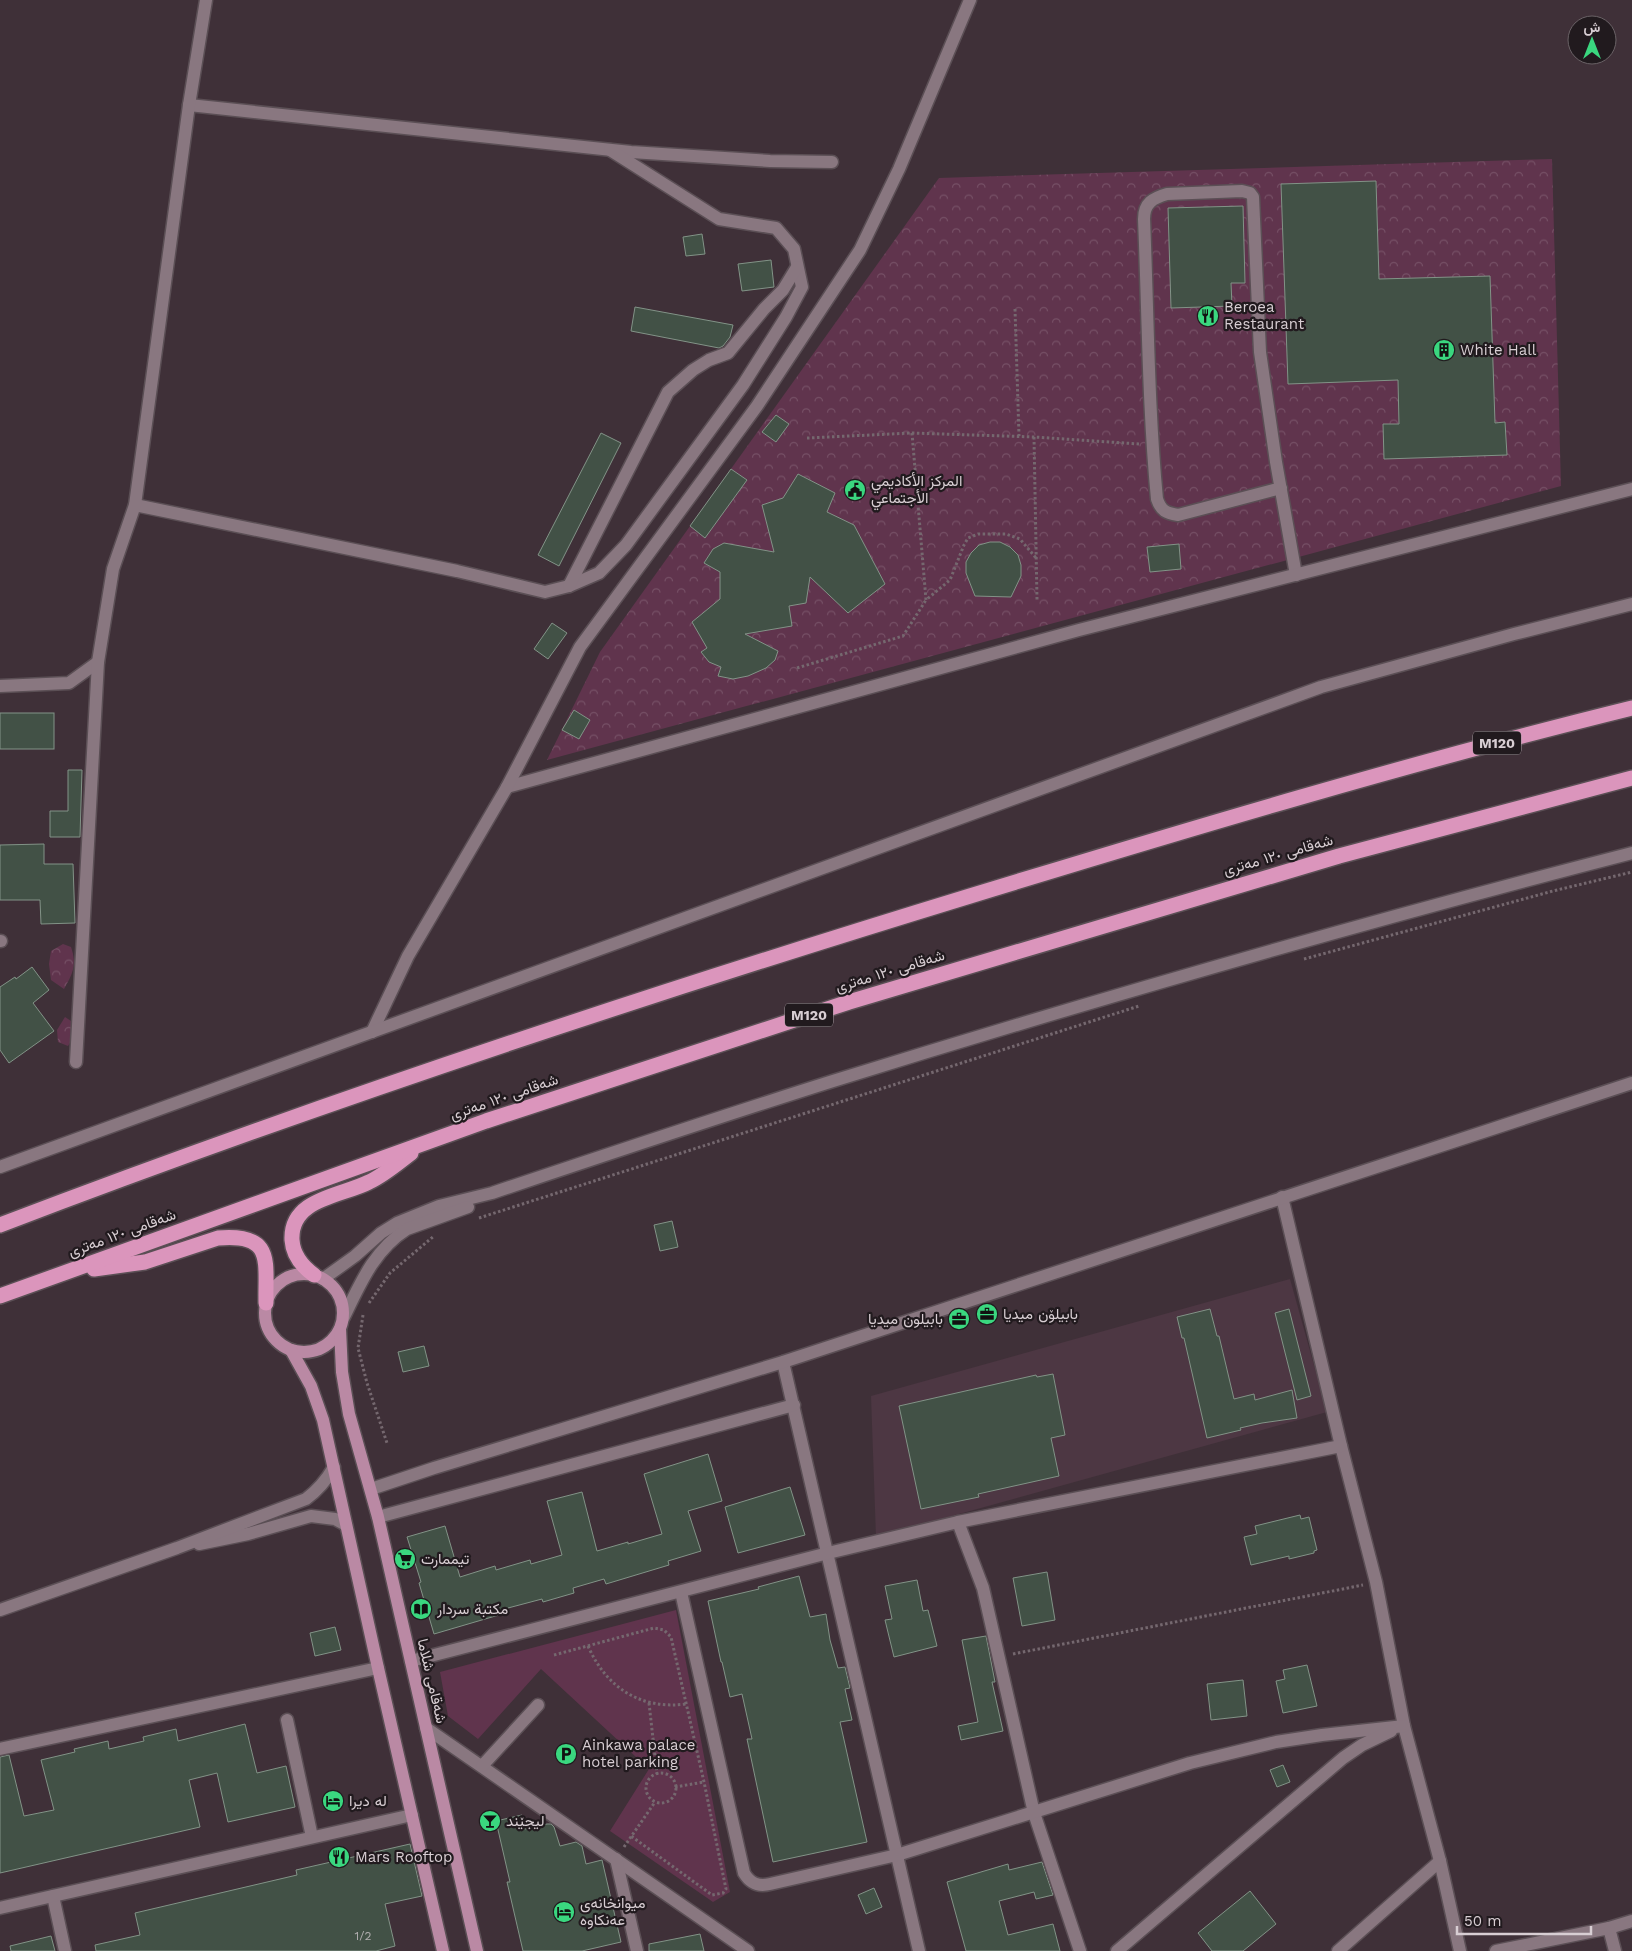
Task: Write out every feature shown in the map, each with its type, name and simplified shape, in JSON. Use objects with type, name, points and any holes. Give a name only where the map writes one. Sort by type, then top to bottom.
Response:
[{"type":"highway","name":"M120","points":[[0,1225],[272,1125],[793,950],[1349,784],[1632,708]]},
{"type":"highway","name":"شەقامی ١٢٠ مەتری","points":[[0,1296],[429,1141],[840,1005],[1035,945],[1339,856],[1632,778]]},
{"type":"highway","points":[[319,1277],[306,1269],[293,1248],[294,1226],[301,1214],[312,1204],[370,1182],[429,1141]]},
{"type":"highway","points":[[65,1272],[145,1262],[218,1238],[238,1238],[256,1244],[266,1260],[266,1303]]},
{"type":"main road","points":[[319,1277],[305,1274],[292,1276],[280,1282],[272,1291],[266,1303],[267,1326],[272,1336],[281,1345],[291,1350],[303,1352],[314,1351],[329,1343],[342,1323]]},
{"type":"main road","name":"شەقامی شلاما","points":[[319,1277],[332,1286],[339,1295],[343,1306],[342,1372],[349,1414],[378,1517],[477,1951]]},
{"type":"main road","points":[[291,1350],[318,1403],[443,1951]]},
{"type":"street","points":[[76,1062],[98,662],[113,570],[135,505],[189,105],[206,0]]},
{"type":"street","points":[[372,1032],[408,956],[507,787],[580,647],[758,406],[860,250],[899,169],[970,0]]},
{"type":"street","points":[[189,105],[610,150],[761,161],[832,162]]},
{"type":"street","points":[[135,505],[457,571],[545,592],[569,586],[599,573],[626,545],[742,385],[786,318],[802,287],[794,250],[776,228],[719,219],[610,150]]},
{"type":"street","points":[[1281,488],[1178,515],[1166,513],[1160,508],[1157,499],[1152,445],[1144,209],[1150,201],[1167,194],[1246,192],[1250,193],[1254,202],[1260,352],[1296,574]]},
{"type":"street","points":[[569,586],[668,392],[709,360],[728,353],[764,309],[784,290],[798,267]]},
{"type":"street","points":[[507,787],[1079,630],[1632,489]]},
{"type":"street","points":[[0,1167],[1321,687],[1632,604]]},
{"type":"street","points":[[0,686],[69,683],[98,662]]},
{"type":"street","points":[[319,1277],[354,1256],[381,1233],[397,1223],[440,1206],[492,1193],[832,1082],[1162,982],[1464,896],[1632,853]]},
{"type":"street","points":[[371,1489],[434,1468],[784,1362],[1632,1083]]},
{"type":"street","points":[[342,1323],[369,1268],[378,1254],[398,1235],[406,1229],[467,1207],[492,1193]]},
{"type":"street","points":[[1282,1197],[1341,1446],[1376,1582],[1404,1726],[1440,1861],[1460,1951]]},
{"type":"street","points":[[784,1362],[919,1951]]},
{"type":"street","points":[[378,1517],[794,1405]]},
{"type":"street","points":[[411,1661],[828,1553],[958,1522],[1341,1446]]},
{"type":"street","points":[[0,1610],[177,1548],[306,1499],[327,1480],[334,1467]]},
{"type":"street","points":[[177,1548],[232,1538],[311,1516],[335,1519],[346,1525]]},
{"type":"street","points":[[958,1522],[983,1588],[1034,1813],[1080,1951]]},
{"type":"street","points":[[681,1592],[742,1864],[748,1879],[753,1883],[764,1885],[897,1855],[1034,1813],[1161,1771],[1276,1742],[1404,1726]]},
{"type":"street","points":[[0,1750],[378,1668]]},
{"type":"street","points":[[482,1766],[538,1705]]},
{"type":"street","points":[[287,1720],[312,1837]]},
{"type":"street","points":[[1117,1951],[1343,1758],[1382,1734],[1404,1726]]},
{"type":"street","points":[[426,1728],[748,1951]]},
{"type":"street","points":[[0,1908],[412,1815]]},
{"type":"street","points":[[616,1859],[633,1950]]},
{"type":"street","points":[[1338,1951],[1440,1861]]},
{"type":"street","points":[[53,1896],[65,1951]]},
{"type":"street","points":[[1496,1951],[1609,1928],[1632,1921]]},
{"type":"street","points":[[1609,1928],[1615,1951]]},
{"type":"path","points":[[1015,310],[1019,436]]},
{"type":"path","points":[[912,432],[926,600]]},
{"type":"path","points":[[807,438],[912,432],[1019,436],[1152,445]]},
{"type":"path","points":[[1034,437],[1037,600]]},
{"type":"path","points":[[798,668],[903,636],[926,600],[950,580],[968,538],[978,534],[1006,534],[1020,540],[1036,558]]},
{"type":"path","points":[[1298,961],[1543,894],[1632,872]]},
{"type":"path","points":[[478,1218],[1146,1004]]},
{"type":"path","points":[[387,1443],[367,1383],[358,1348],[364,1311],[390,1273],[441,1230]]},
{"type":"path","points":[[998,1656],[1376,1582]]},
{"type":"path","points":[[554,1655],[654,1628],[664,1630],[671,1637],[726,1889],[723,1893],[712,1896],[631,1836]]},
{"type":"path","points":[[588,1646],[604,1675],[618,1688],[649,1703],[671,1706],[686,1704]]},
{"type":"path","points":[[649,1703],[657,1774]]},
{"type":"path","points":[[657,1774],[667,1775],[674,1782],[675,1787],[673,1797],[660,1803],[655,1802],[648,1796],[646,1787],[649,1779],[657,1774]]},
{"type":"path","points":[[675,1787],[704,1782]]},
{"type":"path","points":[[616,1859],[655,1802]]},
{"type":"shaded area","points":[[1290,1279],[1327,1412],[876,1537],[871,1396]]},
{"type":"green space","points":[[1552,159],[1561,486],[547,760],[600,652],[939,178]]},
{"type":"green space","points":[[63,944],[71,947],[74,959],[72,973],[64,989],[51,980],[49,964],[51,951]]},
{"type":"green space","points":[[65,1017],[74,1023],[73,1038],[68,1046],[58,1042],[57,1030]]},
{"type":"green space","points":[[676,1610],[730,1892],[713,1902],[610,1831],[649,1769],[541,1669],[478,1739],[448,1716],[440,1672]]},
{"type":"building","points":[[1376,181],[1379,279],[1490,276],[1495,423],[1505,422],[1507,455],[1384,459],[1383,424],[1399,424],[1398,380],[1288,384],[1281,184]]},
{"type":"building","points":[[1243,206],[1245,283],[1231,283],[1232,306],[1171,308],[1168,208]]},
{"type":"building","points":[[702,234],[705,254],[686,256],[683,237]]},
{"type":"building","points":[[771,260],[774,287],[742,291],[738,264]]},
{"type":"building","points":[[635,307],[733,325],[730,337],[719,348],[631,331]]},
{"type":"building","points":[[776,415],[789,424],[776,442],[762,432]]},
{"type":"building","points":[[601,433],[621,443],[559,566],[538,555]]},
{"type":"building","points":[[731,469],[747,480],[705,538],[690,526]]},
{"type":"building","points":[[798,474],[835,493],[827,512],[854,525],[885,584],[848,613],[810,577],[806,603],[789,606],[792,626],[745,634],[778,651],[775,660],[766,668],[748,676],[733,679],[718,676],[721,667],[709,662],[701,652],[707,648],[692,622],[720,599],[720,572],[704,563],[713,549],[724,543],[774,552],[762,505],[783,498]]},
{"type":"building","points":[[1000,542],[1010,547],[1018,555],[1021,565],[1021,576],[1011,597],[975,596],[966,573],[966,562],[971,553],[979,545]]},
{"type":"building","points":[[1179,544],[1181,569],[1150,572],[1147,547]]},
{"type":"building","points":[[552,623],[567,633],[548,659],[534,649]]},
{"type":"building","points":[[574,710],[590,720],[579,739],[562,730]]},
{"type":"building","points":[[0,713],[54,713],[54,749],[0,749]]},
{"type":"building","points":[[68,770],[82,770],[80,837],[50,837],[50,811],[68,811]]},
{"type":"building","points":[[44,844],[44,864],[73,864],[75,923],[41,924],[40,900],[0,900],[0,845]]},
{"type":"building","points":[[32,967],[49,990],[33,1003],[54,1031],[9,1063],[0,1050],[0,987],[15,977],[16,979]]},
{"type":"building","points":[[672,1221],[678,1247],[660,1251],[654,1225]]},
{"type":"building","points":[[1210,1309],[1217,1336],[1219,1336],[1234,1399],[1254,1394],[1255,1400],[1292,1390],[1297,1418],[1262,1423],[1207,1438],[1184,1338],[1182,1338],[1177,1317]]},
{"type":"building","points":[[1289,1309],[1311,1396],[1297,1400],[1275,1313]]},
{"type":"building","points":[[424,1346],[429,1366],[403,1372],[398,1352]]},
{"type":"building","points":[[1053,1374],[1065,1435],[1051,1438],[1059,1476],[978,1494],[979,1497],[921,1509],[899,1406],[1036,1375],[1037,1377]]},
{"type":"building","points":[[708,1454],[722,1501],[688,1511],[701,1551],[668,1561],[669,1565],[606,1584],[604,1579],[573,1588],[574,1593],[543,1602],[542,1599],[508,1608],[509,1612],[434,1634],[407,1537],[445,1526],[460,1577],[495,1566],[496,1570],[530,1560],[531,1564],[562,1555],[547,1501],[582,1492],[597,1551],[628,1542],[628,1544],[662,1534],[644,1474]]},
{"type":"building","points":[[790,1487],[805,1535],[738,1553],[725,1507]]},
{"type":"building","points":[[1300,1515],[1301,1519],[1309,1517],[1317,1550],[1314,1553],[1289,1559],[1289,1556],[1251,1565],[1244,1537],[1257,1534],[1255,1526]]},
{"type":"building","points":[[1047,1572],[1055,1620],[1022,1626],[1013,1578]]},
{"type":"building","points":[[799,1576],[810,1617],[826,1614],[830,1640],[838,1668],[845,1667],[850,1688],[845,1689],[852,1720],[840,1722],[867,1842],[773,1862],[747,1739],[752,1739],[742,1694],[730,1697],[708,1601],[759,1589],[758,1587]]},
{"type":"building","points":[[917,1580],[923,1611],[928,1610],[937,1646],[894,1657],[885,1620],[892,1619],[885,1586]]},
{"type":"building","points":[[335,1627],[341,1650],[315,1656],[310,1633]]},
{"type":"building","points":[[986,1636],[995,1682],[992,1682],[1003,1731],[961,1740],[958,1726],[978,1722],[962,1640]]},
{"type":"building","points":[[1307,1665],[1317,1706],[1283,1713],[1276,1681],[1285,1679],[1283,1670]]},
{"type":"building","points":[[1243,1680],[1247,1716],[1211,1720],[1207,1684]]},
{"type":"building","points":[[245,1724],[257,1773],[286,1766],[295,1807],[228,1822],[217,1773],[189,1780],[200,1827],[0,1873],[0,1757],[9,1755],[24,1816],[54,1810],[41,1760],[75,1752],[74,1749],[108,1741],[109,1749],[144,1741],[143,1737],[176,1729],[178,1741]]},
{"type":"building","points":[[1283,1765],[1290,1782],[1277,1787],[1270,1770]]},
{"type":"building","name":"میوانخانەی عەنکاوە","points":[[522,1815],[525,1829],[551,1824],[554,1827],[560,1846],[576,1842],[582,1846],[586,1864],[602,1860],[621,1942],[582,1951],[523,1951],[507,1882],[510,1882],[496,1821]]},
{"type":"building","points":[[410,1844],[422,1896],[385,1904],[395,1946],[376,1951],[96,1951],[95,1945],[140,1935],[135,1913],[297,1875],[296,1870]]},
{"type":"building","points":[[1042,1862],[1053,1895],[1036,1899],[1034,1892],[999,1901],[1008,1935],[1053,1924],[1060,1951],[966,1951],[947,1882],[1008,1864],[1009,1870]]},
{"type":"building","points":[[874,1888],[882,1907],[866,1914],[858,1895]]},
{"type":"building","points":[[1250,1891],[1276,1924],[1243,1951],[1212,1951],[1198,1933]]},
{"type":"building","points":[[700,1934],[704,1951],[649,1951],[649,1944]]},
{"type":"building","points":[[51,1936],[55,1951],[11,1951],[10,1946]]},
{"type":"place","name":"Beroea Restaurant","points":[[1208,316]]},
{"type":"place","name":"White Hall","points":[[1444,350]]},
{"type":"place","name":"المركز الأكاديمي الأجتماعي","points":[[855,490]]},
{"type":"place","name":"بابیلۆن میدیا","points":[[987,1314]]},
{"type":"place","name":"بابيلون ميديا","points":[[959,1319]]},
{"type":"place","name":"تیممارت","points":[[405,1559]]},
{"type":"place","name":"مكتبة سردار","points":[[421,1609]]},
{"type":"place","name":"Ainkawa palace hotel parking","points":[[566,1754]]},
{"type":"place","name":"له ديرا","points":[[333,1801]]},
{"type":"place","name":"لیجێند","points":[[490,1821]]},
{"type":"place","name":"Mars Rooftop","points":[[339,1857]]},
{"type":"place","name":"میوانخانەی عەنکاوە","points":[[564,1912]]}]
